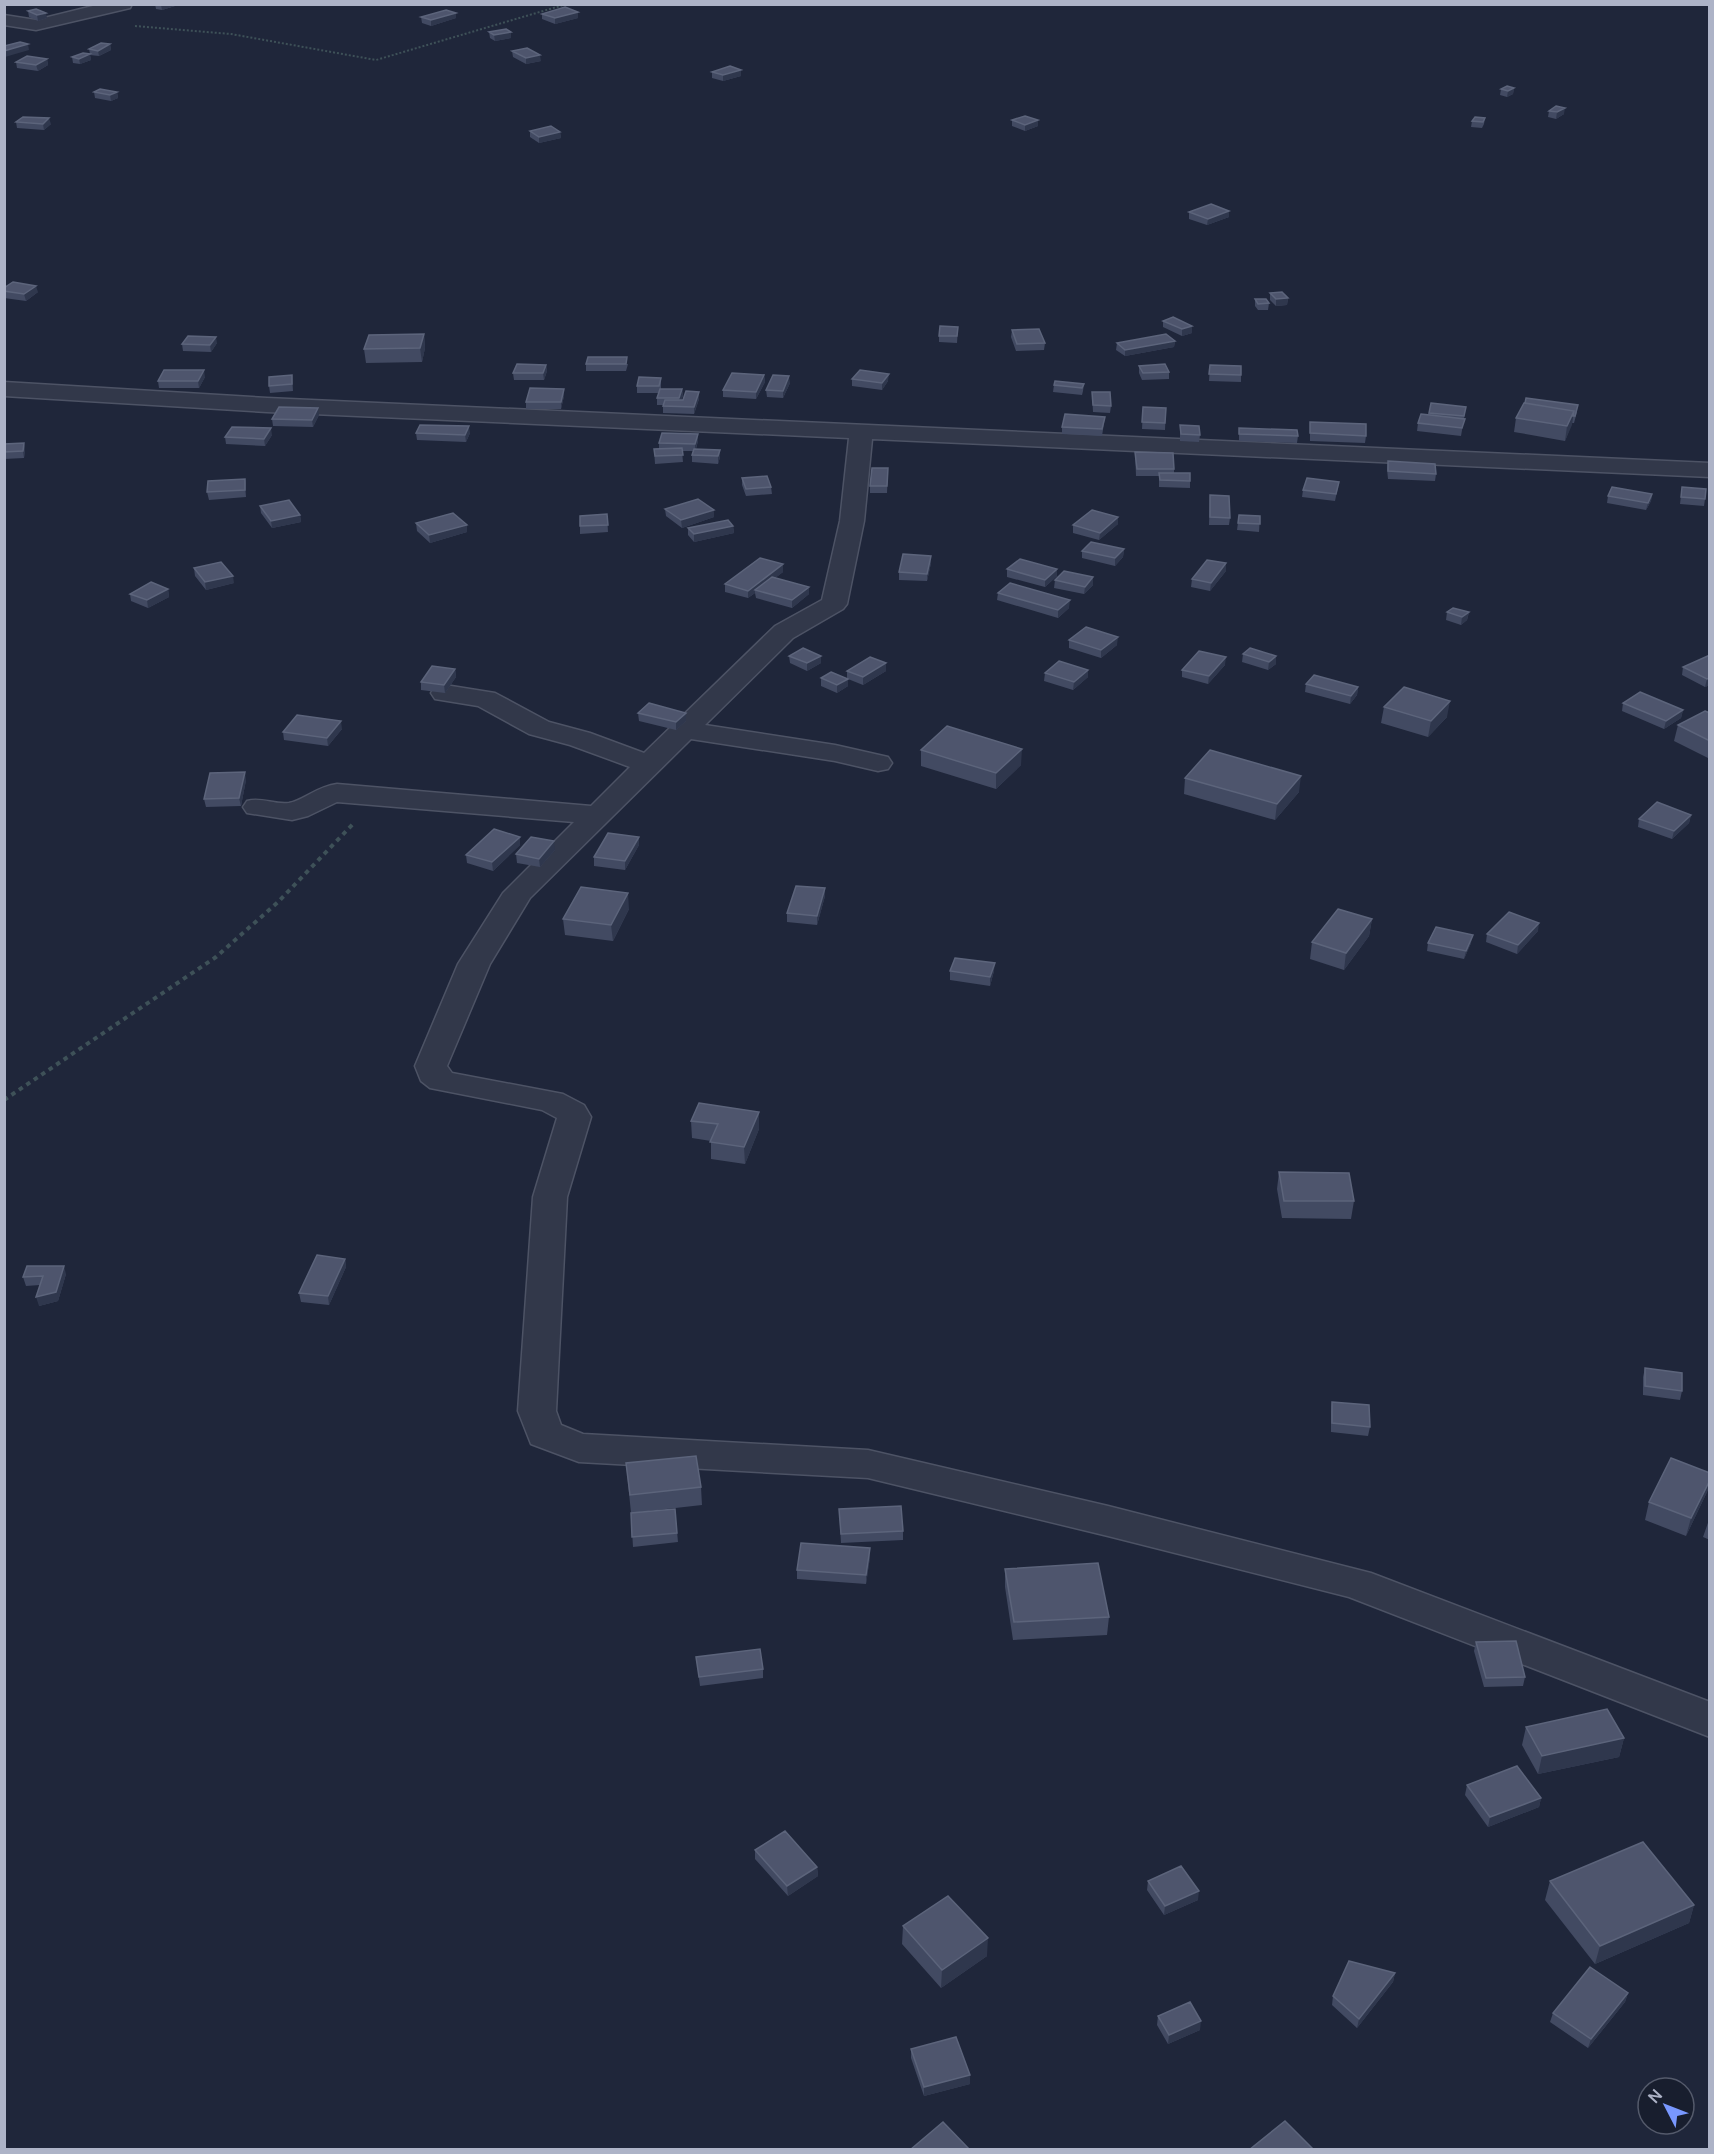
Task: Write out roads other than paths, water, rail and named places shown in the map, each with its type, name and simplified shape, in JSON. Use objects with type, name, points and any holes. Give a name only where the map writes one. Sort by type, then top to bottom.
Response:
[{"type":"street","points":[[4,21],[36,25],[124,4]]},
{"type":"street","points":[[4,389],[267,405],[1710,470]]},
{"type":"street","points":[[861,432],[852,521],[834,604],[784,632],[687,730],[518,893],[474,964],[434,1054],[431,1066],[433,1074],[442,1081],[551,1101],[572,1112],[574,1117],[550,1197],[537,1411],[545,1434],[579,1448],[868,1464],[1108,1521],[1357,1584],[1710,1720]]},
{"type":"street","points":[[445,693],[485,699],[539,728],[580,739],[649,765]]},
{"type":"street","points":[[687,730],[835,753],[878,763]]},
{"type":"street","points":[[257,807],[292,811],[327,793],[378,795],[480,807],[600,815]]}]
